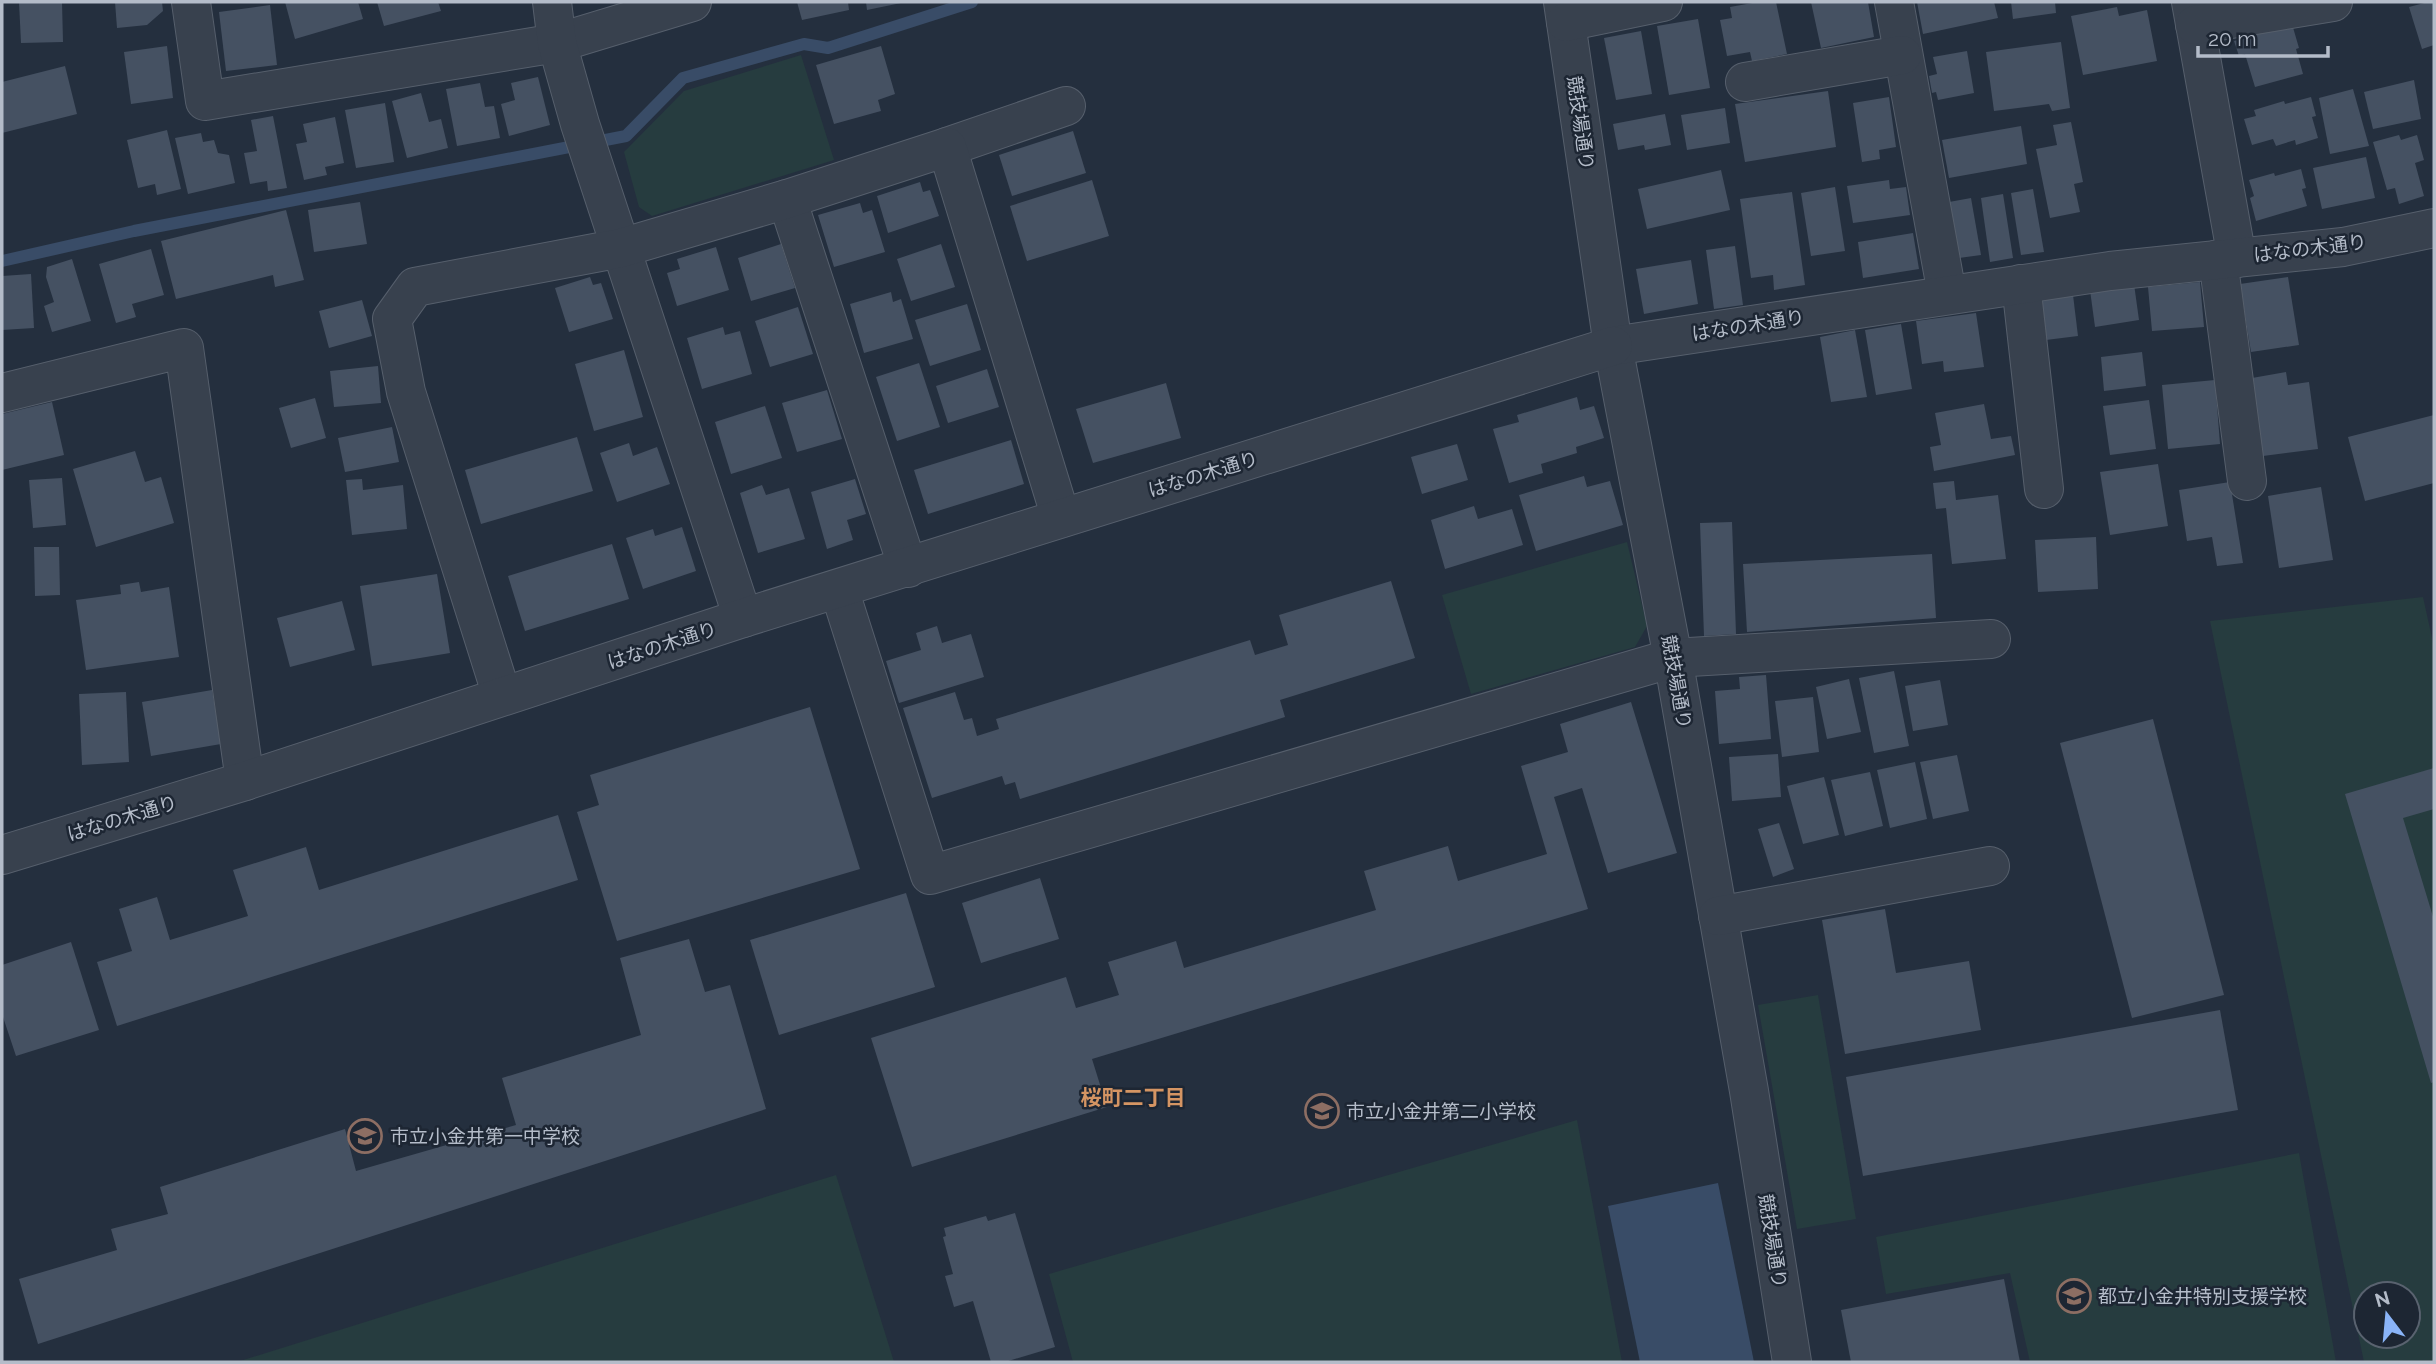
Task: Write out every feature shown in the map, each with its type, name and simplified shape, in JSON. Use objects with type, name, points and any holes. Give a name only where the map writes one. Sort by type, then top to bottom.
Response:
[{"type":"street","points":[[191,2],[205,100],[557,43],[692,2]]},
{"type":"street","points":[[552,2],[557,43],[621,248],[743,618]]},
{"type":"street","points":[[1564,12],[1663,2]]},
{"type":"street","points":[[1894,2],[1947,294]]},
{"type":"street","points":[[2247,481],[2227,258],[2193,13],[2333,2]]},
{"type":"street","name":"競技場通り","points":[[1564,12],[1613,346],[1673,658],[1749,1091],[1792,1362]]},
{"type":"street","points":[[1745,82],[1902,55]]},
{"type":"street","points":[[502,696],[406,392],[392,318],[415,287],[621,248],[947,147],[1066,106]]},
{"type":"street","points":[[947,147],[1061,518]]},
{"type":"street","points":[[787,198],[908,568]]},
{"type":"street","name":"はなの木通り","points":[[2,855],[245,781],[743,618],[1613,346],[2110,271],[2343,247],[2434,228]]},
{"type":"street","points":[[2021,284],[2044,489]]},
{"type":"street","points":[[2,393],[184,348],[245,781]]},
{"type":"street","points":[[839,589],[930,875],[1673,658],[1991,639]]},
{"type":"street","points":[[1718,916],[1990,866]]},
{"type":"green space","points":[[801,55],[834,160],[652,216],[639,207],[624,152],[684,91]]},
{"type":"green space","points":[[1627,542],[1647,626],[1635,647],[1471,694],[1442,595]]},
{"type":"green space","points":[[2423,597],[2434,647],[2434,1362],[2364,1362],[2362,1350],[2422,1350],[2422,1280],[2352,1280],[2352,1304],[2210,621]]},
{"type":"green space","points":[[1818,995],[1856,1219],[1797,1229],[1758,1005]]},
{"type":"green space","points":[[1577,1120],[1622,1362],[1073,1362],[1049,1274]]},
{"type":"green space","name":"都立小金井特別支援学校","points":[[2299,1153],[2336,1362],[2030,1362],[2010,1273],[1886,1294],[1876,1237]]},
{"type":"green space","points":[[836,1175],[894,1362],[237,1362]]},
{"type":"water","points":[[1718,1183],[1754,1362],[1640,1362],[1608,1206]]},
{"type":"building","points":[[19,2],[62,2],[63,42],[21,43]]},
{"type":"building","points":[[115,2],[162,2],[163,11],[147,25],[117,28]]},
{"type":"building","points":[[285,2],[358,2],[363,19],[295,39]]},
{"type":"building","points":[[377,2],[438,2],[441,11],[384,26]]},
{"type":"building","points":[[797,2],[848,2],[849,10],[802,20]]},
{"type":"building","points":[[866,2],[901,2],[901,3],[867,10]]},
{"type":"building","points":[[1776,2],[1787,54],[1752,61],[1750,52],[1727,56],[1720,20],[1732,18],[1730,7]]},
{"type":"building","points":[[1811,2],[1868,2],[1874,37],[1821,48]]},
{"type":"building","points":[[1917,2],[1994,2],[1998,18],[1923,34]]},
{"type":"building","points":[[2011,2],[2055,2],[2056,13],[2013,19]]},
{"type":"building","points":[[2434,2],[2434,45],[2422,49],[2409,7]]},
{"type":"building","points":[[270,5],[277,65],[226,71],[219,12]]},
{"type":"building","points":[[2117,7],[2119,16],[2147,10],[2157,61],[2083,75],[2071,16]]},
{"type":"building","points":[[1698,19],[1710,88],[1669,95],[1657,26]]},
{"type":"building","points":[[2292,24],[2303,74],[2255,87],[2245,54],[2239,56],[2234,41],[2245,38],[2244,35]]},
{"type":"building","points":[[1641,31],[1652,94],[1616,100],[1604,38]]},
{"type":"building","points":[[2061,42],[2070,108],[2052,111],[2049,104],[1994,111],[1986,52]]},
{"type":"building","points":[[167,46],[173,98],[131,104],[124,52]]},
{"type":"building","points":[[881,46],[895,94],[878,100],[881,111],[834,124],[816,65]]},
{"type":"building","points":[[1967,51],[1974,93],[1938,100],[1936,92],[1932,93],[1929,76],[1937,74],[1933,57]]},
{"type":"building","points":[[65,66],[77,114],[2,133],[2,82]]},
{"type":"building","points":[[538,77],[550,125],[509,136],[501,104],[515,100],[511,83]]},
{"type":"building","points":[[2414,80],[2421,119],[2373,129],[2364,92]]},
{"type":"building","points":[[480,83],[485,107],[494,106],[500,138],[457,146],[446,89]]},
{"type":"building","points":[[2353,89],[2369,146],[2330,154],[2319,98]]},
{"type":"building","points":[[1828,91],[1836,147],[1745,162],[1735,104]]},
{"type":"building","points":[[421,93],[429,122],[441,119],[448,148],[407,158],[392,101]]},
{"type":"building","points":[[1889,97],[1896,147],[1879,150],[1880,159],[1862,162],[1853,103]]},
{"type":"building","points":[[2311,97],[2316,116],[2312,117],[2318,138],[2296,145],[2295,140],[2276,146],[2273,139],[2252,145],[2244,119],[2256,116],[2254,110],[2284,101],[2285,104]]},
{"type":"building","points":[[385,103],[394,162],[356,168],[345,110]]},
{"type":"building","points":[[1725,108],[1730,143],[1687,150],[1681,115]]},
{"type":"building","points":[[1665,114],[1671,145],[1645,150],[1644,145],[1618,150],[1613,124]]},
{"type":"building","points":[[273,116],[287,188],[268,191],[267,181],[250,184],[244,153],[257,151],[251,120]]},
{"type":"building","points":[[335,117],[344,163],[325,167],[327,175],[304,180],[296,144],[307,142],[303,124]]},
{"type":"building","points":[[2071,122],[2083,182],[2074,184],[2080,212],[2050,218],[2036,149],[2057,145],[2053,125]]},
{"type":"building","points":[[2021,126],[2027,164],[1949,178],[1942,140]]},
{"type":"building","points":[[167,130],[181,189],[157,195],[155,184],[138,188],[127,140]]},
{"type":"building","points":[[1073,131],[1086,173],[1012,196],[999,155]]},
{"type":"building","points":[[201,133],[203,142],[214,140],[218,153],[229,155],[235,183],[188,194],[175,138]]},
{"type":"building","points":[[2399,135],[2401,140],[2417,135],[2424,160],[2415,163],[2424,196],[2399,204],[2395,188],[2387,190],[2373,142]]},
{"type":"building","points":[[2366,157],[2375,198],[2322,209],[2313,168]]},
{"type":"building","points":[[2301,169],[2306,188],[2302,189],[2307,206],[2256,221],[2250,198],[2254,196],[2249,180]]},
{"type":"building","points":[[1721,170],[1730,210],[1647,229],[1638,189]]},
{"type":"building","points":[[1092,180],[1109,236],[1027,261],[1010,206]]},
{"type":"building","points":[[1889,180],[1890,189],[1906,187],[1910,215],[1853,223],[1847,186]]},
{"type":"building","points":[[920,182],[923,192],[930,190],[939,216],[888,233],[877,196]]},
{"type":"building","points":[[1835,187],[1845,251],[1811,256],[1801,193]]},
{"type":"building","points":[[2033,189],[2044,252],[2021,255],[2011,193]]},
{"type":"building","points":[[1792,192],[1805,285],[1774,290],[1773,275],[1751,278],[1740,199]]},
{"type":"building","points":[[2003,194],[2013,258],[1990,262],[1981,198]]},
{"type":"building","points":[[1971,198],[1981,255],[1959,258],[1949,202]]},
{"type":"building","points":[[360,202],[367,244],[314,252],[308,210]]},
{"type":"building","points":[[860,203],[863,213],[872,210],[885,252],[834,267],[818,215]]},
{"type":"building","points":[[286,210],[304,280],[275,287],[273,275],[176,299],[161,241]]},
{"type":"building","points":[[1913,233],[1919,269],[1863,278],[1858,242]]},
{"type":"building","points":[[781,244],[795,288],[751,301],[738,258]]},
{"type":"building","points":[[941,244],[955,287],[911,301],[897,259]]},
{"type":"building","points":[[1735,246],[1743,305],[1714,309],[1706,250]]},
{"type":"building","points":[[716,247],[729,290],[677,306],[667,273],[680,269],[677,259]]},
{"type":"building","points":[[151,249],[164,295],[132,304],[136,317],[116,323],[99,264]]},
{"type":"building","points":[[72,259],[91,321],[52,332],[44,306],[54,302],[46,277],[47,267]]},
{"type":"building","points":[[1691,260],[1698,304],[1644,314],[1636,269]]},
{"type":"building","points":[[31,274],[34,328],[2,330],[2,276]]},
{"type":"building","points":[[590,277],[593,285],[601,283],[613,319],[569,332],[555,288]]},
{"type":"building","points":[[2288,277],[2299,345],[2251,352],[2240,284]]},
{"type":"building","points":[[2200,282],[2204,327],[2152,331],[2148,287]]},
{"type":"building","points":[[2134,284],[2139,320],[2095,327],[2090,290]]},
{"type":"building","points":[[891,292],[893,302],[901,299],[913,339],[864,353],[850,304]]},
{"type":"building","points":[[2073,295],[2078,336],[2046,340],[2041,299]]},
{"type":"building","points":[[362,300],[372,336],[329,348],[319,311]]},
{"type":"building","points":[[967,304],[981,350],[930,366],[915,320]]},
{"type":"building","points":[[798,307],[813,354],[770,367],[755,321]]},
{"type":"building","points":[[1976,313],[1984,367],[1944,372],[1943,361],[1922,364],[1916,321]]},
{"type":"building","points":[[1901,324],[1912,389],[1876,395],[1865,330]]},
{"type":"building","points":[[723,327],[725,335],[740,331],[752,374],[702,389],[687,338]]},
{"type":"building","points":[[1855,330],[1867,397],[1831,402],[1820,337]]},
{"type":"building","points":[[624,350],[643,417],[594,431],[575,364]]},
{"type":"building","points":[[2142,352],[2146,386],[2104,391],[2101,357]]},
{"type":"building","points":[[919,363],[940,427],[897,441],[876,377]]},
{"type":"building","points":[[378,366],[381,403],[334,407],[330,371]]},
{"type":"building","points":[[987,369],[999,407],[948,423],[936,386]]},
{"type":"building","points":[[2286,372],[2288,385],[2309,382],[2318,449],[2263,456],[2252,378]]},
{"type":"building","points":[[2215,380],[2220,444],[2168,449],[2162,385]]},
{"type":"building","points":[[1166,383],[1181,438],[1093,463],[1076,409]]},
{"type":"building","points":[[827,390],[842,439],[797,452],[782,403]]},
{"type":"building","points":[[1577,397],[1580,410],[1594,406],[1604,438],[1576,447],[1577,453],[1541,464],[1543,473],[1509,483],[1493,429],[1519,422],[1517,415]]},
{"type":"building","points":[[315,398],[326,438],[291,448],[279,408]]},
{"type":"building","points":[[2149,400],[2156,449],[2110,455],[2103,406]]},
{"type":"building","points":[[52,402],[64,455],[2,470],[2,414]]},
{"type":"building","points":[[1984,404],[1991,439],[2011,436],[2015,455],[1934,471],[1930,447],[1941,445],[1935,413]]},
{"type":"building","points":[[765,406],[782,458],[731,474],[715,422]]},
{"type":"building","points":[[2434,415],[2434,483],[2365,501],[2348,437]]},
{"type":"building","points":[[392,427],[399,462],[345,472],[338,438]]},
{"type":"building","points":[[577,437],[593,491],[481,524],[465,470]]},
{"type":"building","points":[[1011,440],[1024,484],[928,514],[914,470]]},
{"type":"building","points":[[629,443],[633,456],[657,447],[670,484],[617,502],[600,453]]},
{"type":"building","points":[[1457,444],[1468,480],[1422,494],[1411,457]]},
{"type":"building","points":[[135,451],[145,482],[161,477],[174,523],[96,547],[73,469]]},
{"type":"building","points":[[2158,464],[2168,526],[2110,535],[2100,472]]},
{"type":"building","points":[[1584,476],[1587,487],[1610,481],[1623,525],[1536,551],[1519,495]]},
{"type":"building","points":[[62,478],[66,525],[33,528],[29,480]]},
{"type":"building","points":[[362,479],[363,490],[403,485],[407,529],[352,535],[346,480]]},
{"type":"building","points":[[855,479],[866,514],[847,520],[853,540],[827,549],[811,492]]},
{"type":"building","points":[[1954,481],[1956,500],[1998,495],[2006,559],[1952,564],[1946,508],[1936,509],[1933,483]]},
{"type":"building","points":[[2230,482],[2243,563],[2217,566],[2212,537],[2187,541],[2179,490]]},
{"type":"building","points":[[762,485],[766,495],[789,488],[805,539],[758,553],[740,493]]},
{"type":"building","points":[[2321,487],[2333,560],[2279,568],[2268,496]]},
{"type":"building","points":[[1474,506],[1478,519],[1512,509],[1523,545],[1445,569],[1431,520]]},
{"type":"building","points":[[1732,522],[1736,634],[1704,636],[1700,523]]},
{"type":"building","points":[[682,527],[696,571],[643,589],[626,538],[653,529],[655,536]]},
{"type":"building","points":[[2096,537],[2098,589],[2038,592],[2035,540]]},
{"type":"building","points":[[612,544],[629,599],[525,631],[508,576]]},
{"type":"building","points":[[34,547],[59,547],[60,595],[35,596]]},
{"type":"building","points":[[1932,554],[1936,618],[1747,632],[1743,564]]},
{"type":"building","points":[[437,574],[450,653],[372,666],[360,586]]},
{"type":"building","points":[[1391,581],[1415,658],[1280,700],[1285,717],[1020,799],[1015,782],[1005,785],[1002,776],[932,798],[903,708],[955,692],[964,720],[972,718],[977,736],[999,729],[996,719],[1250,640],[1255,655],[1288,645],[1279,615]]},
{"type":"building","points":[[139,582],[141,592],[169,587],[179,657],[86,670],[76,600],[121,594],[120,585]]},
{"type":"building","points":[[342,601],[355,650],[290,667],[277,618]]},
{"type":"building","points":[[937,626],[942,643],[971,634],[984,677],[899,703],[886,661],[921,650],[916,633]]},
{"type":"building","points":[[1894,671],[1909,746],[1874,753],[1859,678]]},
{"type":"building","points":[[1766,675],[1771,739],[1719,744],[1715,691],[1740,689],[1739,677]]},
{"type":"building","points":[[1849,679],[1861,732],[1827,739],[1816,687]]},
{"type":"building","points":[[1940,680],[1948,725],[1913,731],[1905,686]]},
{"type":"building","points":[[212,690],[221,744],[151,756],[142,702]]},
{"type":"building","points":[[126,692],[129,762],[82,765],[79,694]]},
{"type":"building","points":[[1813,697],[1819,752],[1782,757],[1775,701]]},
{"type":"building","points":[[1631,702],[1677,853],[1608,873],[1582,788],[1554,797],[1588,909],[1092,1059],[1107,1107],[912,1167],[871,1038],[1066,977],[1076,1008],[1119,995],[1108,962],[1176,941],[1184,968],[1376,910],[1364,871],[1448,846],[1458,881],[1547,854],[1521,766],[1568,752],[1560,724]]},
{"type":"building","points":[[810,707],[860,869],[617,941],[577,812],[599,805],[590,775]]},
{"type":"building","points":[[2153,719],[2224,995],[2132,1018],[2060,743]]},
{"type":"building","points":[[1778,754],[1781,797],[1732,801],[1729,757]]},
{"type":"building","points":[[1957,755],[1969,811],[1933,819],[1920,762]]},
{"type":"building","points":[[1915,762],[1927,819],[1890,828],[1877,770]]},
{"type":"building","points":[[2434,768],[2434,809],[2403,818],[2434,920],[2434,1082],[2431,1083],[2345,794]]},
{"type":"building","points":[[1870,772],[1883,826],[1845,836],[1831,780]]},
{"type":"building","points":[[1824,777],[1839,835],[1803,844],[1787,786]]},
{"type":"building","points":[[558,815],[578,880],[117,1026],[97,962],[132,951],[119,909],[157,897],[170,940],[248,916],[233,870],[306,847],[319,890]]},
{"type":"building","points":[[1779,823],[1794,869],[1773,877],[1758,829]]},
{"type":"building","points":[[1040,878],[1059,939],[981,963],[962,903]]},
{"type":"building","points":[[906,893],[935,987],[779,1035],[750,940]]},
{"type":"building","points":[[1885,909],[1896,973],[1969,961],[1981,1030],[1845,1054],[1822,920]]},
{"type":"building","points":[[689,939],[705,992],[730,985],[766,1109],[38,1344],[19,1279],[117,1250],[111,1229],[168,1214],[160,1187],[345,1129],[356,1171],[516,1125],[502,1078],[641,1035],[620,958]]},
{"type":"building","points":[[71,942],[99,1030],[16,1056],[2,1014],[2,965]]},
{"type":"building","points":[[2220,1010],[2238,1110],[1863,1176],[1846,1077]]},
{"type":"building","points":[[1015,1213],[1055,1347],[1005,1362],[991,1362],[973,1301],[954,1307],[945,1276],[953,1274],[943,1237],[946,1236],[944,1228],[986,1216],[988,1221]]},
{"type":"building","points":[[2004,1279],[2020,1362],[1851,1362],[1841,1310]]},
{"type":"waterway","points":[[2,261],[134,231],[626,136],[683,78],[804,44],[828,48],[972,2]]},
{"type":"place","name":"市立小金井第二小学校","points":[[1322,1111]]},
{"type":"place","name":"市立小金井第一中学校","points":[[365,1136]]},
{"type":"place","name":"都立小金井特別支援学校","points":[[2074,1296]]},
{"type":"district","name":"桜町二丁目","points":[[1133,1098]]}]
